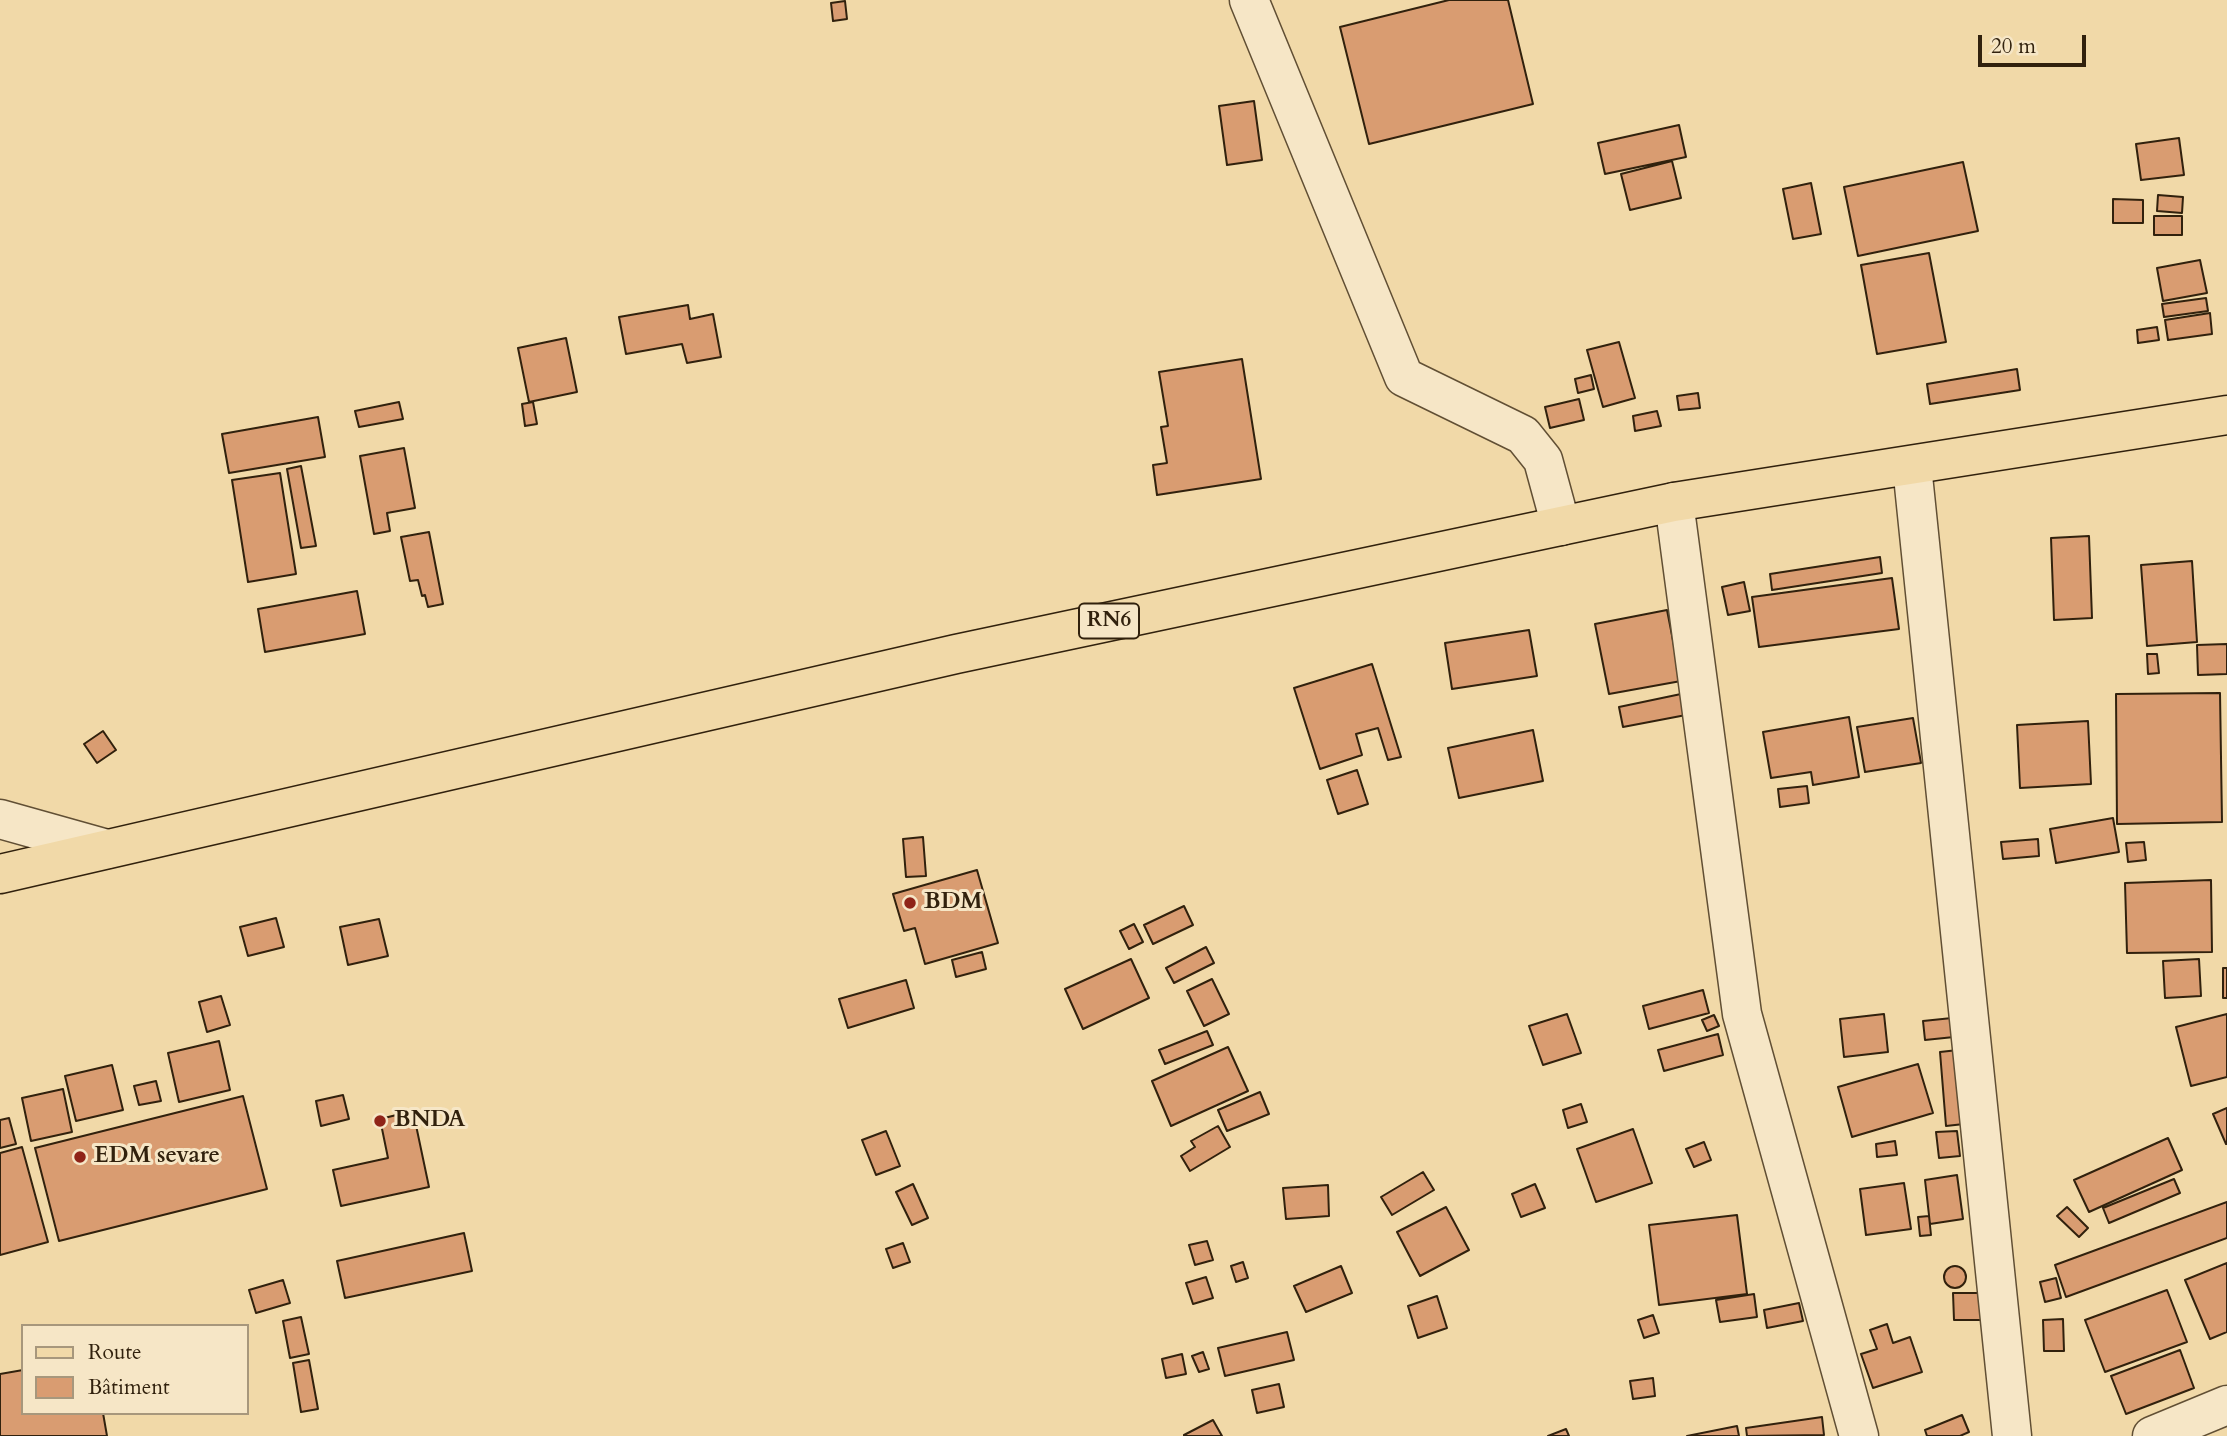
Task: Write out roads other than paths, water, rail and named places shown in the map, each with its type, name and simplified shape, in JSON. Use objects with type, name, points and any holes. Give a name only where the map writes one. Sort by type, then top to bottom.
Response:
[{"type":"main road","name":"RN6","points":[[0,874],[956,654],[1675,502],[2227,415]]},
{"type":"street","points":[[1249,0],[1404,377],[1523,435],[1543,460],[1561,526]]},
{"type":"street","points":[[1912,466],[2011,1436]]},
{"type":"street","points":[[1675,502],[1742,1014],[1859,1436]]},
{"type":"street","points":[[0,819],[107,849]]},
{"type":"street","points":[[2152,1436],[2227,1405]]},
{"type":"place","name":"BDM","points":[[910,903]]},
{"type":"place","name":"BNDA","points":[[380,1121]]},
{"type":"place","name":"EDM sevare","points":[[80,1157]]}]
